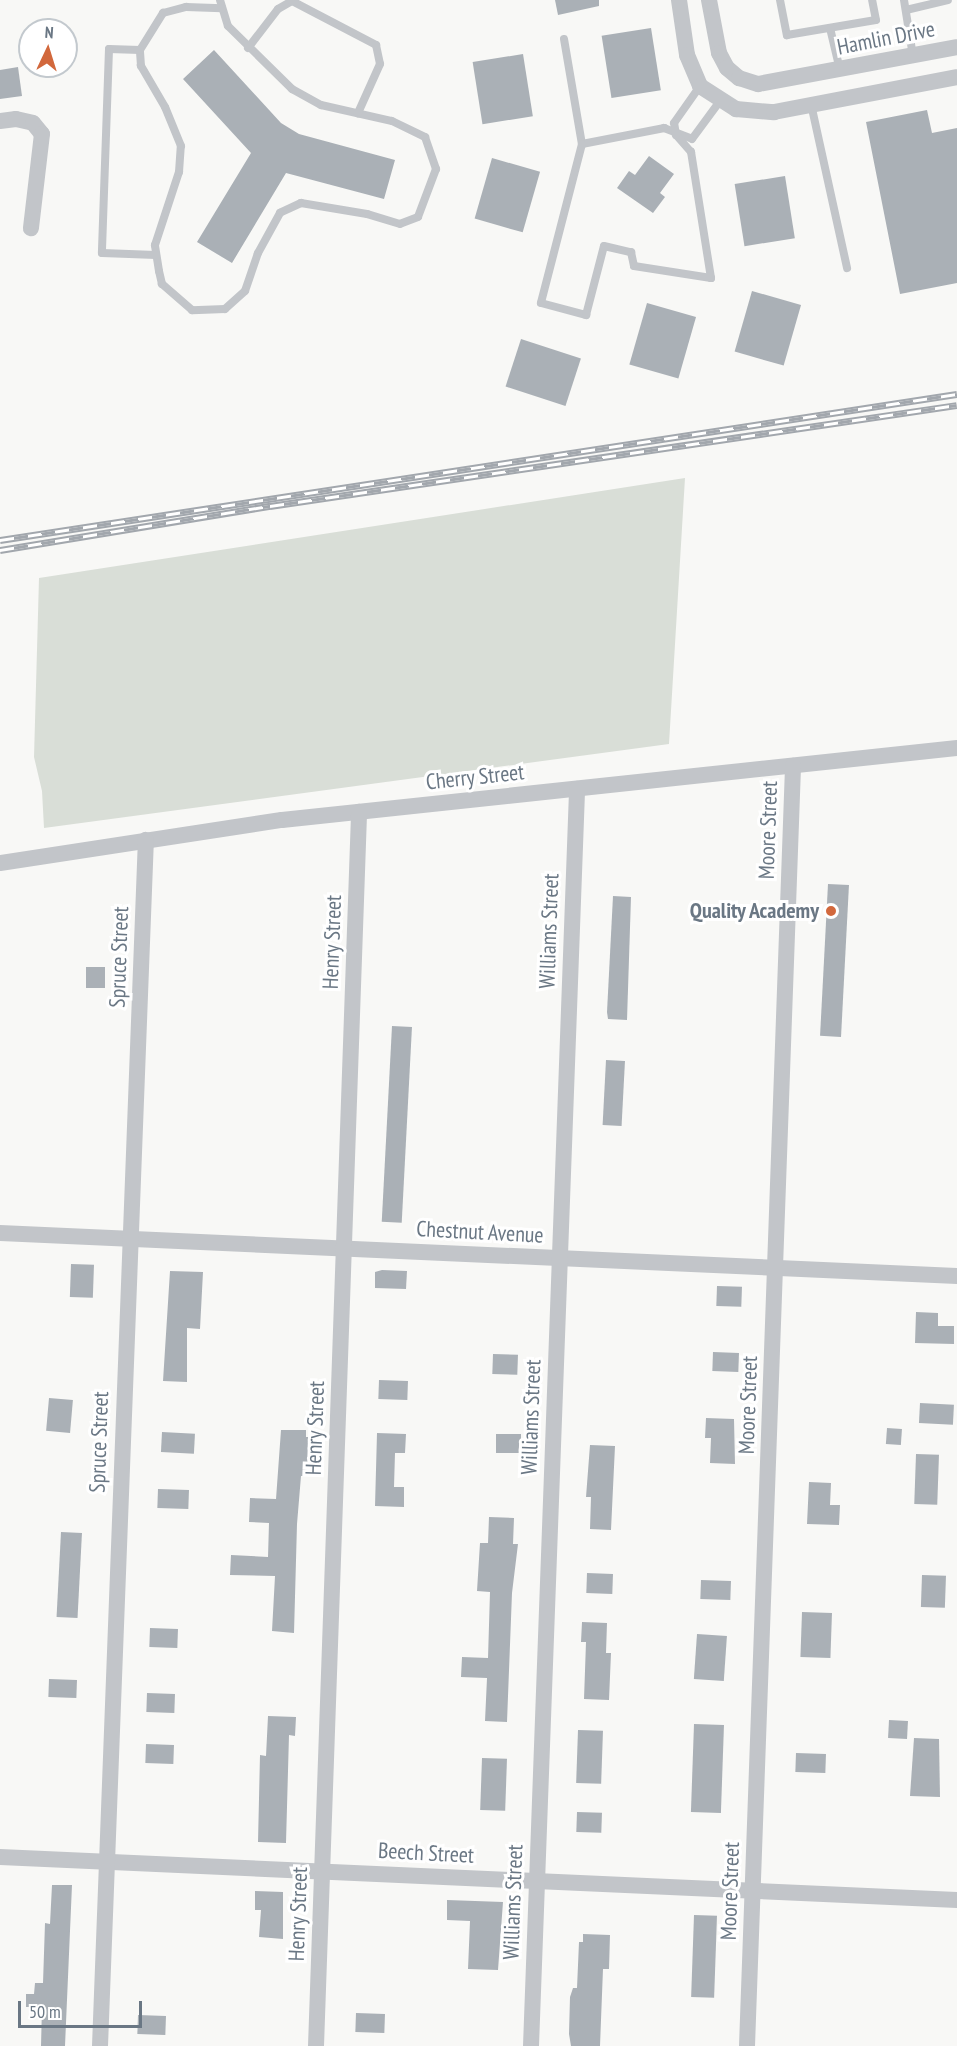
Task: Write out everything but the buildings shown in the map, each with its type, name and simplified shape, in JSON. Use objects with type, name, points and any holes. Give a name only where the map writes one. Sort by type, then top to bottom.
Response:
[{"type":"street","points":[[679,0],[687,55],[700,86],[720,101],[753,113],[811,105],[957,77]]},
{"type":"street","name":"Hamlin Drive","points":[[709,0],[719,53],[727,68],[739,78],[766,84],[957,47]]},
{"type":"street","name":"Hamlin Drive","points":[[829,100],[832,72]]},
{"type":"street","points":[[8,120],[33,123],[42,134],[44,144],[31,228]]},
{"type":"street","name":"Cherry Street","points":[[0,863],[146,840],[359,812],[957,748]]},
{"type":"street","name":"Moore Street","points":[[747,2046],[793,766]]},
{"type":"street","name":"Williams Street","points":[[531,2046],[577,789]]},
{"type":"street","name":"Henry Street","points":[[316,2046],[359,812]]},
{"type":"street","name":"Spruce Street","points":[[100,2046],[146,840]]},
{"type":"street","name":"Chestnut Avenue","points":[[0,1233],[957,1276]]},
{"type":"street","name":"Beech Street","points":[[0,1857],[957,1899]]},
{"type":"lane","points":[[780,0],[787,35],[876,20],[872,0]]},
{"type":"lane","points":[[913,56],[905,5],[948,0]]},
{"type":"lane","points":[[248,48],[278,9],[292,1],[376,45],[380,64],[358,113]]},
{"type":"lane","points":[[221,4],[228,26],[292,89],[321,105],[392,121],[425,137],[436,169],[418,217],[400,224],[348,210],[301,203],[280,213],[258,253],[245,291],[225,309],[192,310],[162,284],[156,255],[154,245],[179,172],[182,146],[141,66],[140,50],[163,13],[186,7],[221,4]]},
{"type":"lane","points":[[830,28],[832,72]]},
{"type":"lane","points":[[564,39],[582,144],[541,303],[586,315],[604,246],[631,252],[634,266],[711,278],[691,152],[676,135],[674,123],[700,86]]},
{"type":"lane","points":[[140,50],[109,49],[102,253],[156,255]]},
{"type":"lane","points":[[582,144],[664,128],[676,135],[692,139],[720,101]]},
{"type":"lane","points":[[811,105],[847,268]]},
{"type":"shaded area","points":[[685,478],[669,744],[44,828],[42,791],[34,757],[39,578]]},
{"type":"railway","points":[[0,540],[957,394]]},
{"type":"railway","points":[[0,550],[270,506],[957,405]]},
{"type":"place","name":"Quality Academy","points":[[831,911]]}]
